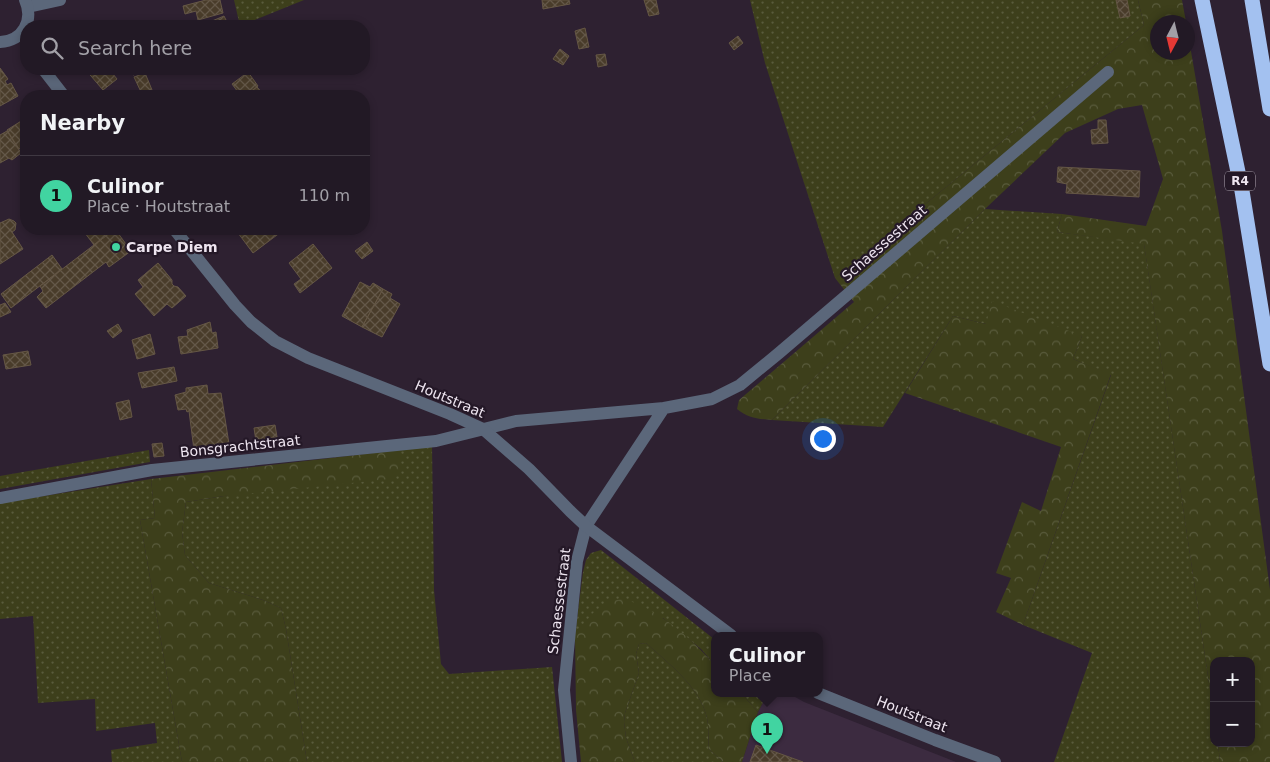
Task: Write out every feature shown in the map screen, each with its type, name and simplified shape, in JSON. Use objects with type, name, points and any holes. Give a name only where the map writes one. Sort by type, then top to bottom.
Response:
[{"type":"highway","name":"R4","points":[[1202,0],[1242,191],[1270,364]]},
{"type":"highway","points":[[1252,0],[1270,109]]},
{"type":"street","points":[[28,20],[26,3],[60,0]]},
{"type":"street","points":[[0,42],[20,39]]},
{"type":"street","name":"Schaessestraat","points":[[483,428],[516,421],[664,408],[712,399],[740,385],[1108,72]]},
{"type":"street","points":[[48,75],[59,90]]},
{"type":"street","name":"Houtstraat","points":[[179,235],[235,305],[275,341],[308,358],[483,428],[529,469],[586,526],[727,632]]},
{"type":"street","name":"Schaessestraat","points":[[571,762],[564,690],[577,561],[586,526],[664,408]]},
{"type":"street","name":"Bonsgrachtstraat","points":[[0,498],[152,470],[436,441],[483,428]]},
{"type":"street","name":"Houtstraat","points":[[823,695],[995,762]]},
{"type":"shaded area","points":[[766,697],[795,697],[956,762],[742,762],[758,712]]},
{"type":"green space","points":[[234,0],[304,0],[255,20],[239,20]]},
{"type":"green space","points":[[750,0],[1138,0],[1144,25],[835,278],[765,63]]},
{"type":"green space","points":[[1138,0],[1182,0],[1185,15],[1150,15],[1150,60],[1192,60],[1222,231],[1270,590],[1270,762],[1220,762],[1218,747],[1255,747],[1255,657],[1210,657],[1210,690],[1144,244],[1057,232],[1062,214],[1146,226],[1163,179],[1142,105],[1118,109],[1065,133],[985,209],[772,420],[753,417],[737,409],[739,400],[854,302],[835,278],[1144,25]]},
{"type":"green space","points":[[985,209],[1062,214],[1057,232],[1144,243],[1210,690],[1210,747],[1218,747],[1220,762],[1054,762],[1092,653],[1023,625],[1111,375],[1073,359],[1082,336],[986,324],[953,316],[883,427],[772,420]]},
{"type":"green space","points":[[992,301],[1082,336],[1073,359],[1111,374],[1023,625],[996,612],[1011,578],[996,573],[1022,502],[1041,511],[1061,447],[905,393],[953,316],[986,324]]},
{"type":"green space","points":[[432,446],[434,590],[441,664],[449,674],[552,667],[562,762],[307,762],[281,608],[263,600],[209,583],[185,555],[182,532],[186,502],[224,496],[399,450]]},
{"type":"green space","points":[[149,450],[150,462],[0,489],[0,476]]},
{"type":"green space","points":[[399,450],[401,469],[390,479],[224,496],[186,502],[182,532],[185,555],[209,583],[263,600],[281,608],[307,762],[182,762],[140,520],[155,518],[151,479]]},
{"type":"green space","points":[[151,479],[155,518],[140,520],[182,762],[112,762],[111,750],[157,743],[155,723],[96,731],[95,699],[38,703],[33,616],[0,619],[0,503]]},
{"type":"green space","points":[[601,550],[711,637],[711,661],[701,649],[663,618],[575,635],[583,572],[586,560],[591,553]]},
{"type":"green space","points":[[624,599],[662,617],[684,634],[711,661],[711,697],[745,697],[758,712],[742,762],[723,762],[709,749],[707,718],[698,696],[691,686],[646,643],[639,644],[636,654],[639,673],[625,713],[624,722],[626,738],[635,762],[581,762],[576,710],[575,635],[593,613],[609,601]]},
{"type":"green space","points":[[646,643],[691,686],[698,696],[707,718],[709,749],[723,762],[635,762],[626,738],[624,722],[625,713],[639,673],[636,654],[639,644]]},
{"type":"green space","points":[[745,697],[766,697],[758,712]]},
{"type":"building","points":[[206,0],[220,0],[223,13],[198,20],[196,11],[185,14],[183,6]]},
{"type":"building","points":[[542,0],[569,0],[570,4],[543,9]]},
{"type":"building","points":[[644,0],[656,0],[659,14],[649,16]]},
{"type":"building","points":[[1116,0],[1127,0],[1130,16],[1120,18]]},
{"type":"building","points":[[224,16],[226,20],[214,20]]},
{"type":"building","points":[[585,28],[589,47],[579,49],[575,31]]},
{"type":"building","points":[[738,36],[743,43],[734,50],[729,43]]},
{"type":"building","points":[[560,49],[569,56],[563,65],[553,59]]},
{"type":"building","points":[[605,54],[607,65],[598,67],[596,55]]},
{"type":"building","points":[[0,68],[8,79],[5,81],[7,85],[11,83],[18,96],[0,106]]},
{"type":"building","points":[[90,75],[114,75],[117,79],[103,90]]},
{"type":"building","points":[[146,75],[152,90],[140,90],[134,77]]},
{"type":"building","points":[[244,75],[250,75],[258,86],[253,90],[236,90],[232,84]]},
{"type":"building","points":[[1098,120],[1106,120],[1108,143],[1092,144],[1091,130],[1098,129]]},
{"type":"building","points":[[20,122],[20,148],[19,149],[7,130]]},
{"type":"building","points":[[7,131],[20,154],[12,160],[9,158],[0,163],[0,135]]},
{"type":"building","points":[[1058,167],[1140,171],[1139,197],[1066,193],[1067,184],[1057,182]]},
{"type":"building","points":[[9,219],[16,223],[15,230],[12,232],[23,249],[0,264],[0,223]]},
{"type":"building","points":[[86,235],[107,235],[94,245]]},
{"type":"building","points":[[107,235],[119,235],[131,251],[109,267],[106,262],[46,308],[37,297],[43,291],[40,286]]},
{"type":"building","points":[[240,235],[277,235],[253,253]]},
{"type":"building","points":[[367,242],[373,251],[362,259],[355,251]]},
{"type":"building","points":[[313,244],[332,268],[300,293],[294,284],[301,279],[289,263]]},
{"type":"building","points":[[52,255],[62,269],[11,308],[1,294]]},
{"type":"building","points":[[158,263],[172,280],[172,284],[178,287],[186,296],[172,308],[167,304],[154,316],[135,294],[143,287],[138,280]]},
{"type":"building","points":[[360,282],[370,287],[373,283],[383,289],[362,327],[342,316]]},
{"type":"building","points":[[383,289],[392,294],[390,298],[400,304],[382,337],[362,327]]},
{"type":"building","points":[[5,303],[11,312],[0,317],[0,305]]},
{"type":"building","points":[[210,322],[212,333],[216,332],[218,348],[181,354],[178,337],[188,336],[187,330]]},
{"type":"building","points":[[118,324],[122,331],[113,338],[107,331]]},
{"type":"building","points":[[150,334],[155,354],[137,359],[132,340]]},
{"type":"building","points":[[28,351],[31,365],[6,369],[3,355]]},
{"type":"building","points":[[174,367],[177,381],[142,388],[138,373]]},
{"type":"building","points":[[207,385],[208,394],[221,393],[229,444],[194,450],[189,411],[187,412],[186,409],[178,410],[175,395],[186,392],[186,388]]},
{"type":"building","points":[[129,400],[132,417],[120,420],[116,403]]},
{"type":"building","points":[[275,425],[277,437],[256,441],[254,428]]},
{"type":"building","points":[[162,443],[164,456],[154,457],[152,444]]},
{"type":"building","points":[[756,745],[803,762],[750,762]]},
{"type":"place","name":"Carpe Diem","points":[[116,247]]},
{"type":"place","name":"Culinor","points":[[767,754]]}]
